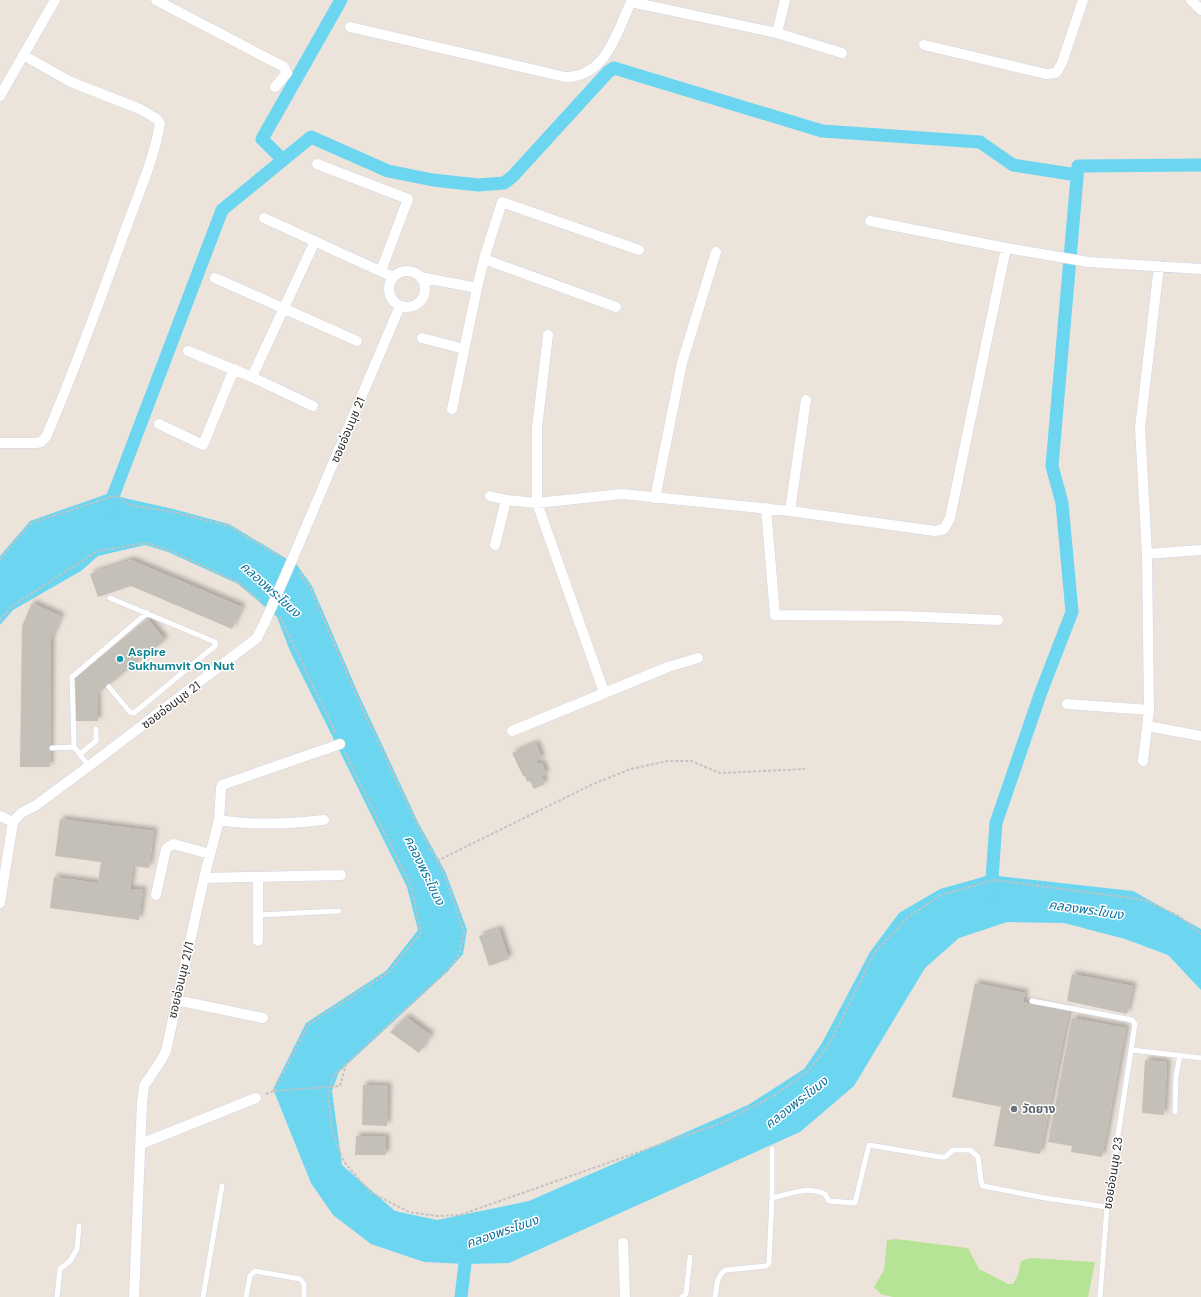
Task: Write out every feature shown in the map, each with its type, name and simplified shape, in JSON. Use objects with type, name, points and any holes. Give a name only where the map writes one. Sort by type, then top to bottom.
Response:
[{"type":"street","points":[[0,96],[55,0]]},
{"type":"street","points":[[156,0],[284,67],[287,73],[275,87]]},
{"type":"street","points":[[777,33],[784,0]]},
{"type":"street","points":[[924,45],[1046,74],[1056,73],[1062,63],[1083,0]]},
{"type":"street","points":[[1192,0],[1201,10]]},
{"type":"street","points":[[350,27],[564,78],[575,77],[586,74],[602,60],[629,1],[777,33],[842,53]]},
{"type":"street","points":[[0,444],[36,443],[41,442],[46,437],[69,384],[154,148],[160,124],[157,119],[140,109],[71,82],[23,55]]},
{"type":"street","points":[[317,164],[408,199],[381,271]]},
{"type":"street","points":[[452,409],[484,259],[502,202],[639,250]]},
{"type":"street","points":[[264,218],[393,277]]},
{"type":"street","points":[[870,221],[1006,248],[1089,262],[1201,269]]},
{"type":"street","points":[[252,377],[315,241]]},
{"type":"street","points":[[490,496],[506,500],[537,503],[622,494],[766,508],[935,531],[944,529],[950,518],[1006,248]]},
{"type":"street","points":[[655,498],[682,363],[716,252]]},
{"type":"street","points":[[484,259],[616,307]]},
{"type":"street","points":[[1143,761],[1149,710],[1147,554],[1140,428],[1159,266]]},
{"type":"street","points":[[420,277],[425,287],[422,299],[413,307],[400,306],[395,303],[389,294],[388,288],[393,277],[404,271],[409,271],[420,277],[477,288]]},
{"type":"street","points":[[215,278],[284,307],[356,341]]},
{"type":"street","name":"ซอยอ่อนนุช 21","points":[[13,822],[21,814],[89,766],[257,638],[298,546],[400,306]]},
{"type":"street","points":[[548,335],[537,428],[537,503],[604,692]]},
{"type":"street","points":[[422,338],[464,349]]},
{"type":"street","points":[[188,351],[234,369],[313,406]]},
{"type":"street","points":[[160,424],[203,445],[234,369]]},
{"type":"street","points":[[790,511],[806,400]]},
{"type":"street","points":[[495,545],[506,500]]},
{"type":"street","points":[[766,508],[775,615],[901,616],[998,620]]},
{"type":"street","points":[[1147,554],[1201,550]]},
{"type":"street","points":[[512,730],[668,667],[698,658]]},
{"type":"street","points":[[1067,704],[1149,710]]},
{"type":"street","points":[[1147,726],[1201,736]]},
{"type":"street","name":"ซอยอ่อนนุช 21/1","points":[[134,1297],[140,1144],[144,1086],[166,1051],[176,1000],[219,820],[222,785],[340,744]]},
{"type":"street","points":[[0,816],[13,822],[0,903]]},
{"type":"street","points":[[219,820],[246,824],[298,823],[324,820]]},
{"type":"street","points":[[156,895],[166,849],[169,845],[173,844],[210,854]]},
{"type":"street","points":[[204,878],[341,875]]},
{"type":"street","points":[[258,877],[258,941]]},
{"type":"street","points":[[176,1000],[263,1018]]},
{"type":"street","points":[[140,1144],[256,1098]]},
{"type":"street","points":[[623,1243],[625,1297]]},
{"type":"lane","points":[[108,687],[133,714],[216,646],[215,642],[110,598]]},
{"type":"lane","points":[[89,766],[74,747],[72,677],[147,613]]},
{"type":"lane","points":[[80,754],[96,742],[96,729]]},
{"type":"lane","points":[[52,748],[74,747]]},
{"type":"lane","points":[[258,916],[339,911]]},
{"type":"lane","name":"ซอยอ่อนนุช 23","points":[[1032,1000],[1132,1020],[1135,1026],[1107,1207],[1100,1297]]},
{"type":"lane","points":[[1132,1050],[1201,1058]]},
{"type":"lane","points":[[1175,1112],[1176,1076],[1180,1056]]},
{"type":"lane","points":[[772,1198],[798,1191],[810,1190],[824,1194],[829,1201],[856,1203],[870,1145],[940,1158],[945,1157],[953,1150],[970,1150],[978,1157],[983,1186],[1044,1198],[1107,1207]]},
{"type":"lane","points":[[716,1297],[718,1277],[721,1272],[726,1270],[766,1266],[769,1263],[772,1198],[772,1149]]},
{"type":"lane","points":[[203,1297],[222,1186]]},
{"type":"lane","points":[[57,1297],[60,1270],[70,1261],[77,1249],[79,1226]]},
{"type":"lane","points":[[682,1297],[686,1294],[690,1257]]},
{"type":"lane","points":[[246,1297],[250,1276],[255,1271],[300,1279],[304,1284],[304,1297]]},
{"type":"path","points":[[0,559],[31,523],[114,496],[121,498],[129,505],[173,512],[229,526],[283,559]]},
{"type":"path","points":[[295,567],[311,589],[355,693],[415,820],[444,873],[464,928],[459,955],[447,971],[333,1076],[328,1095],[332,1131],[344,1162],[370,1192],[409,1212],[437,1216],[460,1215],[721,1123],[775,1095],[808,1071],[828,1046],[875,952],[907,918],[941,895],[994,880],[1145,900],[1179,916],[1201,934]]},
{"type":"path","points":[[437,861],[593,784],[632,769],[668,761],[691,761],[720,773],[804,769]]},
{"type":"path","points":[[274,1091],[340,1086],[346,1063]]},
{"type":"green space","points":[[896,1239],[968,1248],[979,1269],[1008,1284],[1013,1284],[1018,1275],[1021,1261],[1031,1258],[1095,1262],[1088,1297],[893,1297],[881,1294],[874,1287],[884,1270],[887,1240]]},
{"type":"water","name":"คลองพระโขนง","points":[[107,494],[229,524],[297,565],[312,586],[358,693],[417,820],[446,873],[467,930],[463,954],[448,971],[339,1072],[332,1091],[342,1165],[395,1211],[437,1220],[529,1201],[748,1105],[804,1069],[822,1043],[870,952],[899,913],[940,889],[990,875],[1133,891],[1201,929],[1201,990],[1168,955],[1125,939],[1064,923],[1007,922],[959,938],[925,968],[854,1086],[800,1132],[509,1263],[466,1264],[424,1262],[371,1244],[333,1215],[311,1183],[273,1089],[306,1023],[386,971],[418,930],[407,887],[290,651],[277,617],[238,584],[168,552],[145,545],[98,556],[81,571],[13,610],[0,625],[0,556],[30,521]]},
{"type":"building","points":[[131,560],[242,607],[232,629],[131,586],[98,597],[90,574]]},
{"type":"building","points":[[32,603],[61,616],[51,639],[50,767],[20,767],[22,626]]},
{"type":"building","name":"Aspire Sukhumvit On Nut","points":[[148,619],[165,640],[97,694],[98,721],[74,721],[74,678]]},
{"type":"building","points":[[536,743],[542,759],[536,761],[538,764],[542,763],[546,774],[542,776],[545,784],[534,789],[530,781],[527,782],[525,776],[523,776],[512,753]]},
{"type":"building","points":[[60,819],[154,831],[149,868],[133,866],[130,889],[143,890],[139,920],[50,908],[54,877],[98,883],[101,862],[55,856]]},
{"type":"building","points":[[499,929],[509,959],[489,966],[479,936]]},
{"type":"building","points":[[1072,974],[1133,986],[1127,1014],[1067,1001]]},
{"type":"building","points":[[975,983],[1025,993],[1023,1002],[1069,1011],[1040,1154],[994,1146],[1001,1107],[952,1097]]},
{"type":"building","points":[[406,1017],[431,1035],[419,1053],[390,1032]]},
{"type":"building","points":[[1072,1018],[1126,1028],[1102,1157],[1071,1152],[1072,1146],[1048,1142]]},
{"type":"building","points":[[1145,1060],[1167,1062],[1164,1115],[1142,1113]]},
{"type":"building","points":[[363,1085],[388,1086],[387,1126],[362,1125]]},
{"type":"building","points":[[356,1136],[386,1137],[386,1155],[355,1155]]},
{"type":"waterway","points":[[283,160],[262,139],[341,0]]},
{"type":"waterway","points":[[107,512],[222,210],[311,137],[388,171],[433,180],[478,185],[504,183],[512,177],[608,72],[614,68],[822,131],[980,142],[1013,165],[1077,175]]},
{"type":"waterway","points":[[991,892],[996,823],[1041,692],[1072,612],[1062,503],[1052,466],[1078,166],[1201,165]]},
{"type":"waterway","name":"คลองพระโขนง","points":[[461,1297],[467,1247]]},
{"type":"place","name":"Aspire Sukhumvit On Nut","points":[[120,659]]},
{"type":"place","name":"วัดยาง","points":[[1014,1109]]}]
